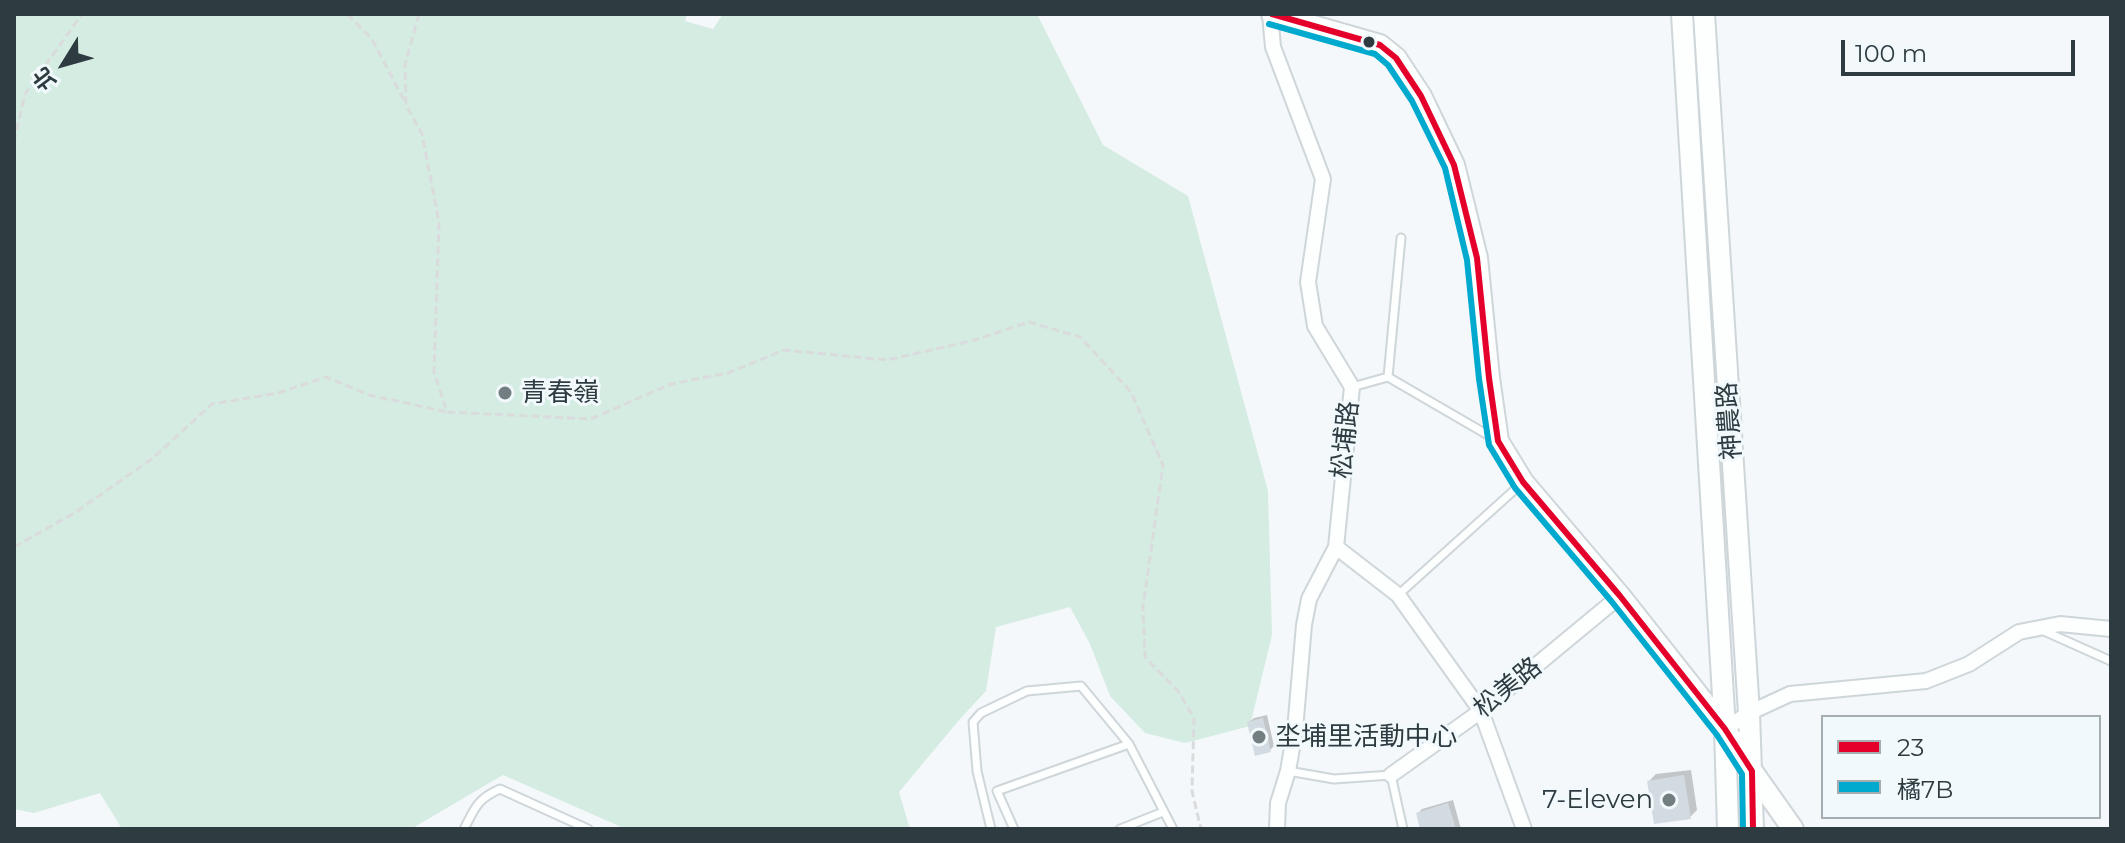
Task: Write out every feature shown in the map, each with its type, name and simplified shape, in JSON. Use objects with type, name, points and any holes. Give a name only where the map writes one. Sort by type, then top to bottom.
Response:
[{"type":"street","name":"松埔路","points":[[1271,14],[1273,47],[1323,179],[1308,282],[1315,326],[1352,387],[1336,547],[1309,599],[1295,730],[1288,771],[1278,803],[1277,829]]},
{"type":"street","points":[[1271,14],[1380,45],[1396,58],[1421,96],[1454,165],[1477,258],[1498,441],[1523,482],[1620,596],[1725,729],[1793,829]]},
{"type":"street","name":"神農路","points":[[1682,14],[1725,729],[1728,829]]},
{"type":"street","name":"神農路","points":[[1704,14],[1749,713],[1753,829]]},
{"type":"street","points":[[1336,547],[1398,595],[1481,711],[1524,829]]},
{"type":"street","name":"松美路","points":[[1391,775],[1481,711],[1620,596]]},
{"type":"street","points":[[1725,729],[1749,713],[1790,694],[1926,681],[1969,664],[2019,632],[2060,624],[2111,629]]},
{"type":"lane","points":[[1388,377],[1401,238]]},
{"type":"lane","points":[[1352,387],[1388,377],[1498,441]]},
{"type":"lane","points":[[1398,595],[1523,482]]},
{"type":"lane","points":[[2039,629],[2111,661]]},
{"type":"lane","points":[[991,829],[977,771],[973,722],[981,713],[1027,691],[1081,686],[1129,744],[1173,829]]},
{"type":"lane","points":[[1014,829],[997,791],[1129,744]]},
{"type":"lane","points":[[1288,771],[1334,779],[1391,775],[1403,829]]},
{"type":"lane","points":[[464,829],[477,803],[487,794],[500,789],[588,829]]},
{"type":"lane","points":[[1120,829],[1163,812]]},
{"type":"path","points":[[14,142],[25,94],[82,14]]},
{"type":"path","points":[[347,14],[372,39],[422,134],[439,222],[434,372],[447,412]]},
{"type":"path","points":[[406,105],[405,65],[419,14]]},
{"type":"path","points":[[14,547],[76,512],[153,458],[212,404],[278,393],[326,377],[369,395],[447,412],[591,419],[671,384],[728,373],[784,350],[887,360],[975,340],[1029,322],[1080,337],[1131,392],[1163,465],[1143,607],[1145,657],[1178,691],[1194,718],[1192,791],[1201,829]]},
{"type":"green space","points":[[14,14],[687,14],[685,21],[713,29],[723,14],[1037,14],[1103,145],[1188,196],[1268,491],[1272,635],[1250,726],[1185,743],[1145,733],[1110,696],[1090,644],[1070,607],[996,627],[986,691],[899,792],[910,829],[626,829],[503,775],[411,829],[122,829],[100,793],[34,813],[14,809]]},
{"type":"building","name":"坔埔里活動中心","points":[[1263,718],[1271,752],[1255,756],[1247,722]]},
{"type":"building","name":"7-Eleven","points":[[1684,775],[1691,819],[1654,824],[1647,781]]},
{"type":"building","points":[[1448,803],[1456,829],[1420,829],[1416,813]]},
{"type":"transit line","name":"23","points":[[1272,14],[1380,45],[1396,58],[1421,96],[1454,165],[1477,258],[1498,441],[1523,482],[1620,596],[1725,729],[1752,771],[1753,829]]},
{"type":"transit line","name":"橘7B","points":[[1269,24],[1375,54],[1388,65],[1412,101],[1445,168],[1467,260],[1489,445],[1515,488],[1612,602],[1717,735],[1742,774],[1743,829]]},
{"type":"place","name":"青春嶺","points":[[505,393]]},
{"type":"place","name":"坔埔里活動中心","points":[[1259,737]]},
{"type":"place","name":"7-Eleven","points":[[1669,800]]}]
